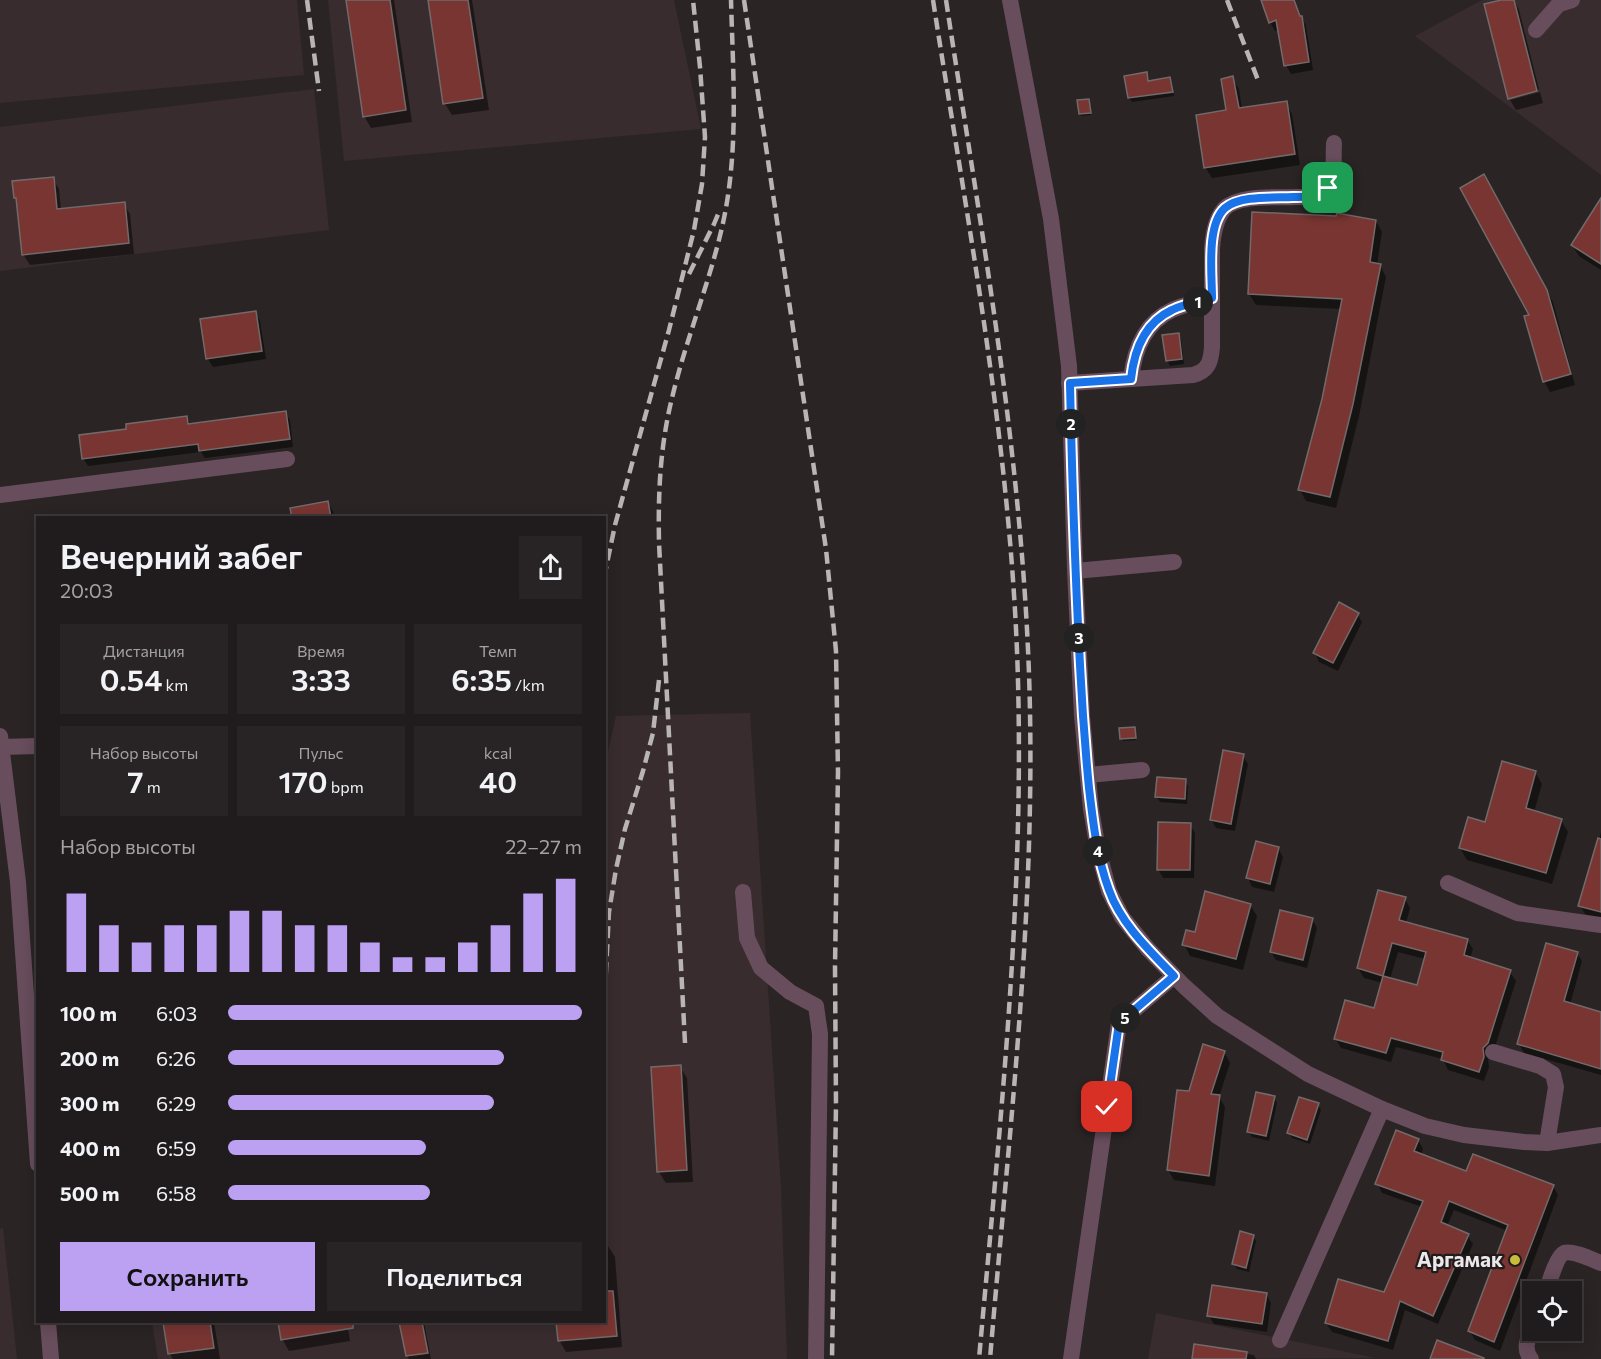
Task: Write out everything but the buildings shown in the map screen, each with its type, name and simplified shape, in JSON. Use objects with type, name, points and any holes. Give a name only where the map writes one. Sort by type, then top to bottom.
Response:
[{"type":"street","points":[[1010,0],[1051,219],[1068,355],[1075,571],[1082,717],[1088,775],[1098,850],[1109,891],[1122,917],[1148,949],[1217,1016],[1308,1074],[1382,1109],[1425,1126],[1464,1136],[1547,1143],[1601,1136]]},
{"type":"street","points":[[1536,30],[1559,4],[1572,0]]},
{"type":"street","points":[[1070,383],[1193,375],[1203,371],[1211,360],[1213,234],[1218,219],[1226,208],[1239,201],[1312,197],[1322,193],[1331,181],[1334,143]]},
{"type":"street","points":[[1131,379],[1133,359],[1138,345],[1156,321],[1172,310],[1212,298]]},
{"type":"street","points":[[0,495],[287,459]]},
{"type":"street","points":[[1075,571],[1174,562]]},
{"type":"street","points":[[36,746],[1,742],[3,780],[18,882],[36,1136]]},
{"type":"street","points":[[1088,775],[1142,770]]},
{"type":"street","points":[[1448,883],[1516,914],[1601,926]]},
{"type":"street","points":[[743,892],[747,938],[761,968],[790,992],[816,1006],[820,1034],[816,1359]]},
{"type":"street","points":[[1071,1359],[1119,1023],[1174,976]]},
{"type":"street","points":[[1493,1052],[1540,1066],[1553,1074],[1556,1087],[1547,1143]]},
{"type":"street","points":[[1280,1340],[1382,1109]]},
{"type":"street","points":[[1550,1281],[1557,1262],[1564,1253],[1575,1254],[1601,1263]]},
{"type":"street","points":[[48,1323],[51,1359]]},
{"type":"street","points":[[1528,1341],[1526,1349],[1531,1359]]},
{"type":"shaded area","points":[[0,0],[297,0],[304,75],[0,103]]},
{"type":"shaded area","points":[[328,0],[674,0],[701,129],[344,161]]},
{"type":"shaded area","points":[[1482,0],[1601,0],[1601,175],[1415,36]]},
{"type":"shaded area","points":[[314,89],[329,230],[0,271],[0,127]]},
{"type":"shaded area","points":[[750,713],[781,1188],[787,1359],[158,1359],[152,1323],[606,1323],[606,760],[616,716]]},
{"type":"shaded area","points":[[3,1228],[17,1359],[0,1359],[0,1229]]},
{"type":"shaded area","points":[[1156,1313],[1376,1358],[1148,1359]]},
{"type":"railway","points":[[307,0],[319,91]]},
{"type":"railway","points":[[606,568],[615,525],[694,230],[702,184],[705,137],[693,0]]},
{"type":"railway","points":[[685,1043],[659,543],[660,488],[662,452],[672,398],[718,245],[728,195],[734,112],[731,0]]},
{"type":"railway","points":[[744,0],[826,549],[836,651],[838,772],[832,1359]]},
{"type":"railway","points":[[933,0],[974,254],[998,424],[1014,595],[1018,681],[1019,766],[1014,936],[1002,1105],[979,1359]]},
{"type":"railway","points":[[946,0],[1008,420],[1025,589],[1029,674],[1029,846],[1025,931],[1020,1017],[990,1359]]},
{"type":"railway","points":[[1227,0],[1258,80]]},
{"type":"railway","points":[[689,274],[719,212]]},
{"type":"railway","points":[[606,971],[609,912],[616,869],[625,829],[653,733],[659,680]]},
{"type":"place","name":"Аргамак","points":[[1515,1260]]},
{"type":"route","points":[[1107,1107],[1119,1023],[1174,976],[1122,917],[1109,891],[1098,850],[1091,809],[1082,717],[1070,383],[1131,379],[1133,359],[1138,345],[1156,321],[1172,310],[1212,298],[1213,234],[1218,219],[1226,208],[1239,201],[1262,198],[1312,197],[1328,188]]}]
